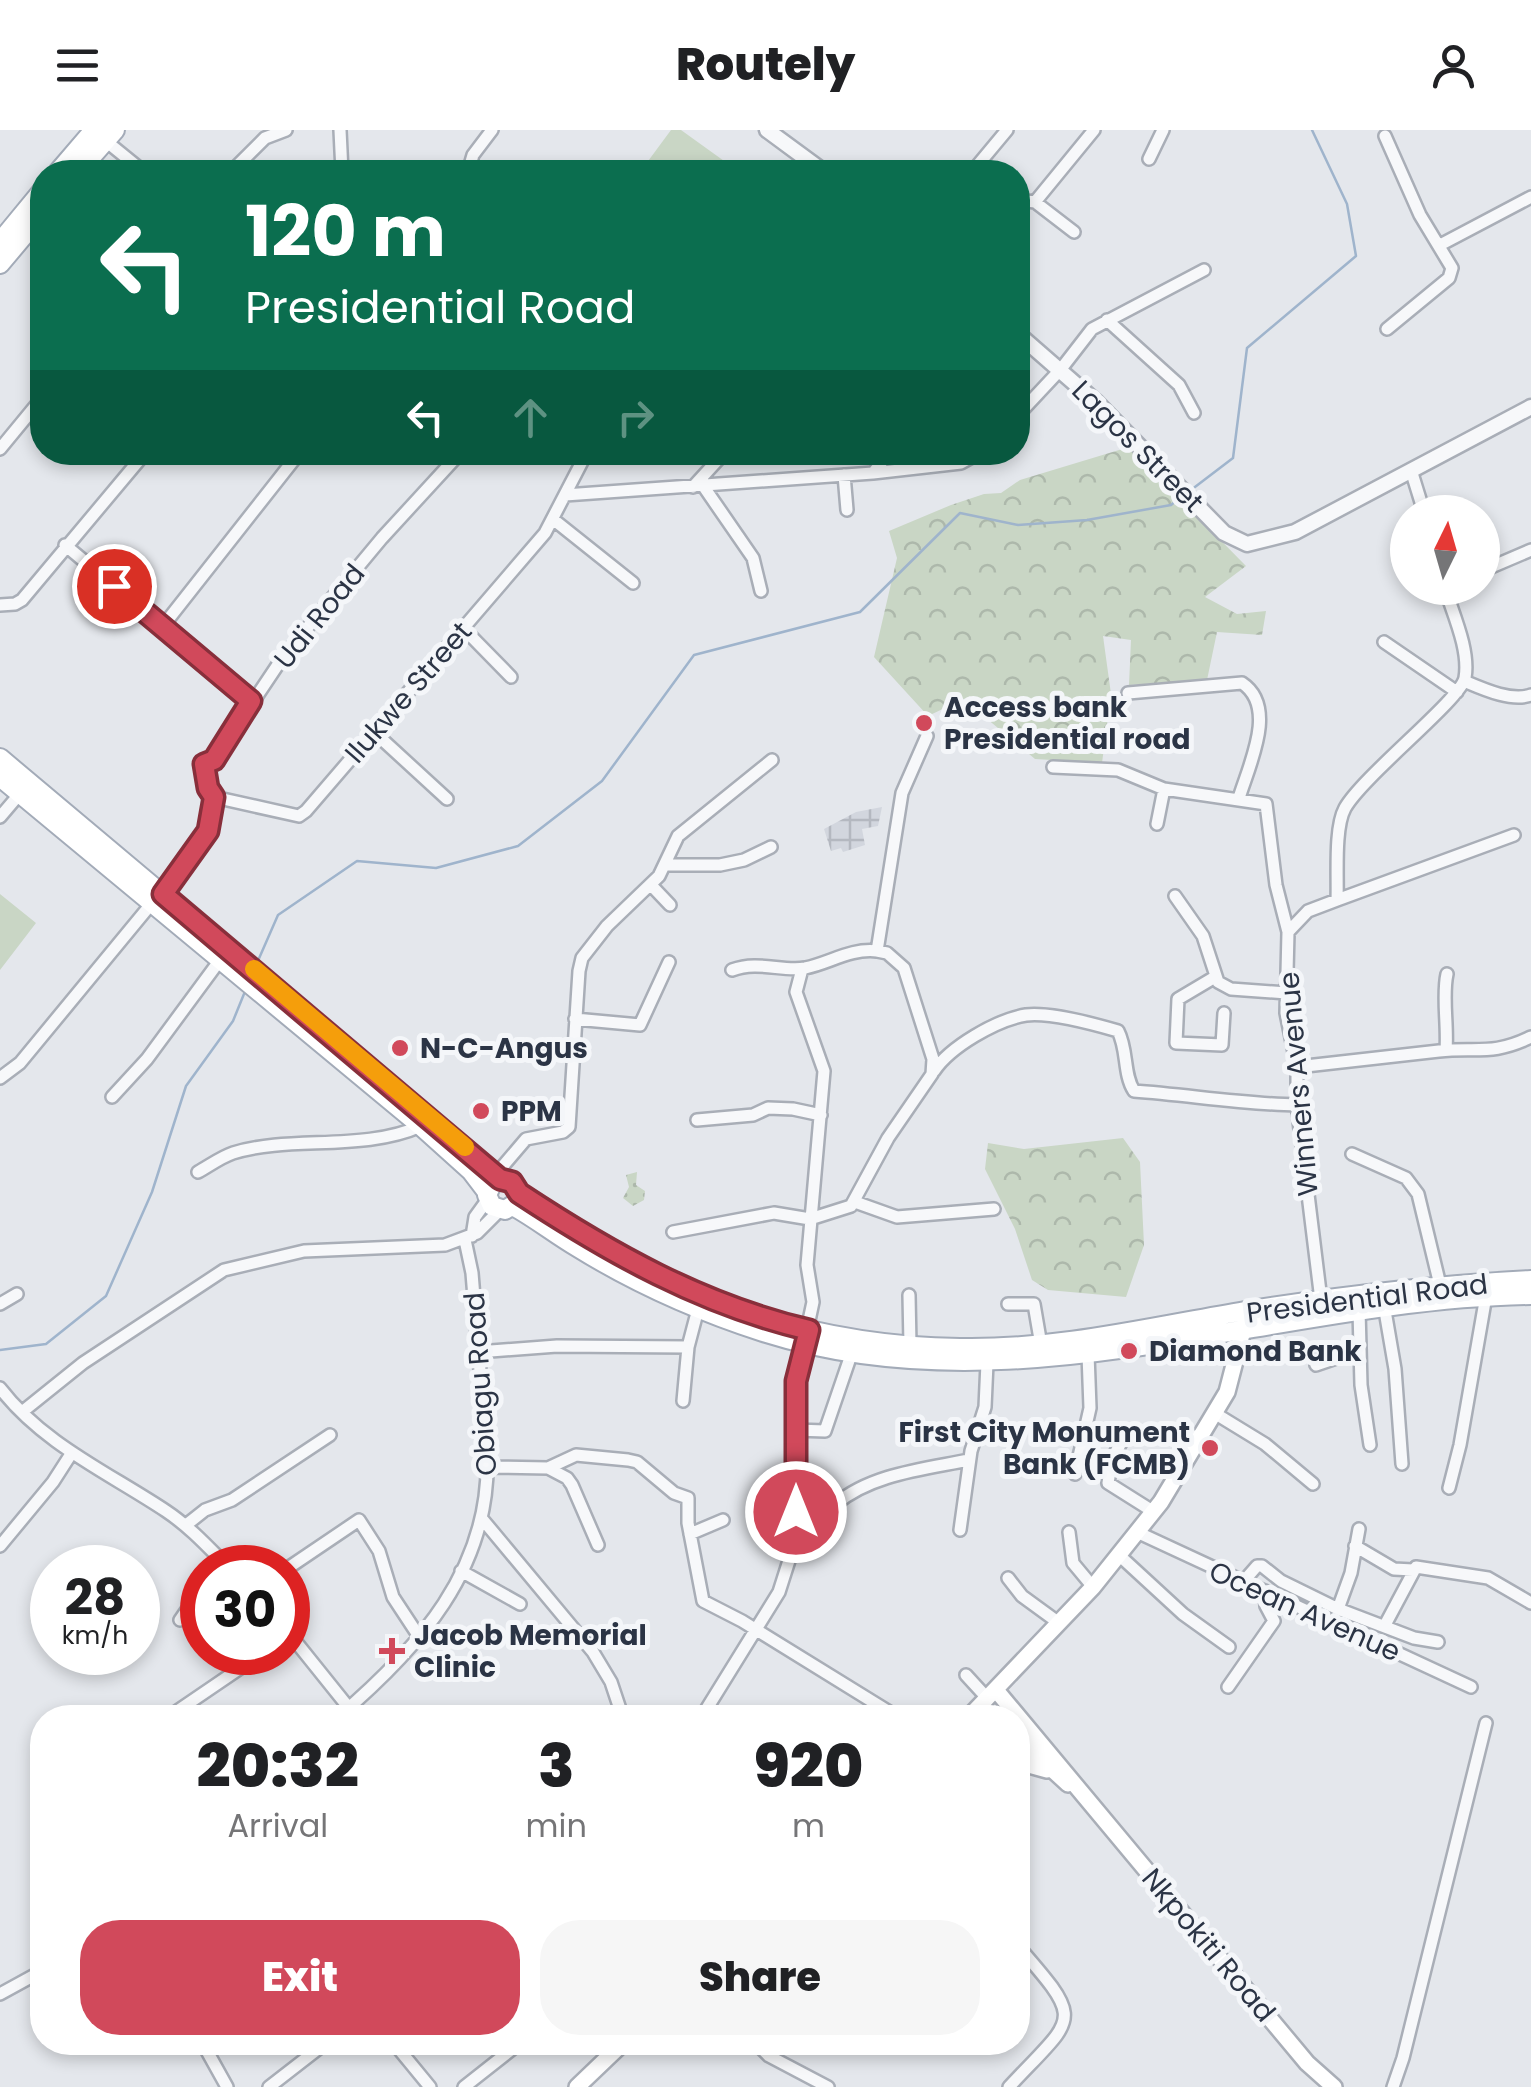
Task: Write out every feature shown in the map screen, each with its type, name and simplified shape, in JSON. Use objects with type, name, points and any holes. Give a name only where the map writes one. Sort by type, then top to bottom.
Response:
[{"type":"main road","points":[[72,160],[102,133]]},
{"type":"main road","points":[[85,160],[102,133]]},
{"type":"main road","points":[[0,242],[30,206]]},
{"type":"main road","points":[[0,264],[30,228]]},
{"type":"main road","points":[[0,758],[25,788]]},
{"type":"main road","points":[[0,777],[25,788]]},
{"type":"main road","name":"Presidential Road","points":[[25,788],[433,1131],[471,1171],[604,1263],[698,1309],[768,1334],[910,1345],[987,1363],[1088,1354],[1320,1300],[1380,1300],[1531,1280]]},
{"type":"main road","name":"Presidential Road","points":[[501,1193],[657,1276],[852,1352],[959,1356],[1246,1319],[1359,1310],[1380,1300],[1440,1285],[1486,1296],[1531,1295]]},
{"type":"main road","points":[[982,1705],[1060,1624],[1154,1512],[1216,1414],[1232,1380],[1246,1319]]},
{"type":"main road","points":[[989,1698],[991,1705]]},
{"type":"main road","points":[[989,1698],[995,1705]]},
{"type":"main road","points":[[1030,1746],[1087,1799]]},
{"type":"main road","points":[[1030,1747],[1087,1799]]},
{"type":"main road","points":[[1030,1765],[1059,1776]]},
{"type":"main road","name":"Nkpokiti Road","points":[[1087,1799],[1306,2063],[1334,2087]]},
{"type":"main road","points":[[578,2087],[611,2055]]},
{"type":"street","points":[[244,160],[265,138],[286,130]]},
{"type":"street","points":[[340,130],[341,160]]},
{"type":"street","points":[[472,160],[492,130]]},
{"type":"street","points":[[767,130],[806,160]]},
{"type":"street","points":[[985,160],[1007,130]]},
{"type":"street","points":[[1035,202],[1094,130]]},
{"type":"street","points":[[1150,159],[1163,130]]},
{"type":"street","points":[[102,133],[131,160]]},
{"type":"street","points":[[1385,136],[1420,214],[1450,262],[1449,278],[1386,329]]},
{"type":"street","points":[[1440,245],[1531,198]]},
{"type":"street","points":[[1030,201],[1074,232]]},
{"type":"street","points":[[1030,402],[1061,370],[1081,340],[1107,320],[1204,270]]},
{"type":"street","points":[[1107,320],[1180,384],[1194,412]]},
{"type":"street","name":"Lagos Street","points":[[1030,344],[1061,370],[1224,533],[1240,542],[1264,541],[1295,532],[1411,470]]},
{"type":"street","points":[[1419,495],[1411,470],[1531,407]]},
{"type":"street","points":[[0,449],[30,413]]},
{"type":"street","points":[[0,604],[22,600],[135,465]]},
{"type":"street","points":[[164,626],[290,465]]},
{"type":"street","name":"Udi Road","points":[[0,1078],[20,1063],[208,831],[214,797],[208,788],[204,764],[214,760],[283,657],[450,465]]},
{"type":"street","name":"Ilukwe Street","points":[[214,797],[299,816],[554,520],[580,465]]},
{"type":"street","points":[[698,487],[714,465]]},
{"type":"street","points":[[873,473],[879,465]]},
{"type":"street","points":[[565,495],[937,465]]},
{"type":"street","points":[[844,475],[847,510]]},
{"type":"street","points":[[698,487],[753,558],[762,591]]},
{"type":"street","points":[[554,520],[633,583]]},
{"type":"street","points":[[65,545],[251,701]]},
{"type":"street","points":[[1500,564],[1531,550]]},
{"type":"street","points":[[1337,900],[1340,823],[1346,805],[1460,686],[1464,658],[1450,605]]},
{"type":"street","points":[[464,629],[511,677]]},
{"type":"street","points":[[1384,642],[1460,686],[1512,697],[1531,695]]},
{"type":"street","points":[[1128,693],[1242,683],[1249,688],[1260,712],[1239,798]]},
{"type":"street","points":[[374,732],[448,799]]},
{"type":"street","points":[[877,951],[902,793],[927,736]]},
{"type":"street","points":[[22,1412],[83,1363],[224,1270],[304,1251],[445,1245],[468,1238],[476,1217],[501,1193],[526,1139],[569,1127],[576,1044],[574,1019],[582,958],[666,865],[678,836],[772,760]]},
{"type":"street","points":[[1053,767],[1118,770],[1164,790],[1266,804],[1276,885],[1288,932]]},
{"type":"street","points":[[0,817],[25,788]]},
{"type":"street","points":[[1157,824],[1164,790]]},
{"type":"street","name":"Winners Avenue","points":[[1320,1300],[1297,1105],[1298,1067],[1286,1013],[1288,932],[1297,918],[1308,911],[1514,835]]},
{"type":"street","points":[[666,865],[720,865],[744,860],[772,847]]},
{"type":"street","points":[[651,884],[670,905]]},
{"type":"street","points":[[1175,896],[1203,936],[1215,977],[1230,989],[1287,993]]},
{"type":"street","points":[[732,970],[769,964],[802,969],[866,950],[887,953],[904,968],[934,1059],[932,1074]]},
{"type":"street","points":[[112,1097],[146,1059],[222,955]]},
{"type":"street","points":[[574,1019],[640,1025],[669,962]]},
{"type":"street","points":[[709,1705],[779,1592],[793,1548],[797,1500],[796,1381],[814,1302],[807,1265],[824,1071],[796,992],[802,969]]},
{"type":"street","points":[[1446,1050],[1447,974]]},
{"type":"street","points":[[1215,977],[1178,999],[1176,1042],[1222,1045],[1224,1013]]},
{"type":"street","points":[[855,1202],[888,1138],[942,1060],[962,1043],[1030,1015],[1118,1032],[1134,1091],[1297,1105]]},
{"type":"street","points":[[1298,1067],[1446,1050],[1479,1052],[1531,1038]]},
{"type":"street","points":[[697,1120],[753,1115],[768,1108],[794,1108],[822,1115]]},
{"type":"street","points":[[198,1172],[231,1154],[433,1131]]},
{"type":"street","points":[[1352,1154],[1406,1178],[1418,1194],[1440,1285]]},
{"type":"street","points":[[673,1232],[774,1213],[810,1219],[855,1202],[897,1217],[994,1209]]},
{"type":"street","name":"Obiagu Road","points":[[352,1705],[392,1670],[420,1638],[461,1572],[483,1520],[488,1467],[468,1238]]},
{"type":"street","points":[[0,1304],[17,1294]]},
{"type":"street","points":[[910,1295],[910,1345]]},
{"type":"street","points":[[1449,1488],[1486,1296]]},
{"type":"street","points":[[1380,1300],[1395,1369],[1402,1464]]},
{"type":"street","points":[[1008,1304],[1034,1304],[1041,1344]]},
{"type":"street","points":[[683,1401],[688,1348],[698,1309]]},
{"type":"street","points":[[1359,1310],[1361,1385],[1370,1445]]},
{"type":"street","points":[[478,1352],[558,1346],[688,1348]]},
{"type":"street","points":[[1316,1365],[1360,1350]]},
{"type":"street","points":[[796,1430],[825,1431],[852,1352]]},
{"type":"street","points":[[1074,1474],[1090,1408],[1088,1354]]},
{"type":"street","points":[[960,1530],[969,1460],[986,1407],[987,1363]]},
{"type":"street","points":[[0,1388],[71,1454],[186,1525],[204,1545]]},
{"type":"street","points":[[1216,1414],[1265,1444],[1312,1484]]},
{"type":"street","points":[[1154,1512],[1108,1483],[1112,1459],[1127,1432],[1142,1436],[1202,1436]]},
{"type":"street","points":[[186,1525],[211,1507],[232,1500],[330,1435]]},
{"type":"street","points":[[0,1546],[71,1454]]},
{"type":"street","points":[[488,1467],[548,1468],[576,1455],[637,1462],[674,1492],[688,1498],[690,1534],[703,1601],[878,1705]]},
{"type":"street","points":[[793,1548],[821,1515],[858,1489],[903,1474],[969,1460]]},
{"type":"street","points":[[548,1468],[567,1478],[598,1545]]},
{"type":"street","points":[[310,1552],[356,1520],[361,1522],[379,1552],[393,1597],[420,1638]]},
{"type":"street","points":[[483,1520],[593,1652],[611,1682],[619,1705]]},
{"type":"street","points":[[690,1534],[723,1520]]},
{"type":"street","points":[[1338,1609],[1352,1573],[1359,1530]]},
{"type":"street","points":[[1069,1532],[1073,1563],[1093,1587]]},
{"type":"street","name":"Ocean Avenue","points":[[1139,1533],[1471,1687]]},
{"type":"street","points":[[1355,1546],[1394,1569],[1421,1567],[1488,1578],[1531,1604]]},
{"type":"street","points":[[1120,1556],[1183,1614],[1229,1647]]},
{"type":"street","points":[[1243,1582],[1257,1566],[1262,1566],[1280,1581],[1338,1609],[1414,1638],[1438,1642]]},
{"type":"street","points":[[1385,1625],[1413,1570]]},
{"type":"street","points":[[461,1572],[520,1604]]},
{"type":"street","points":[[1008,1578],[1022,1596],[1060,1624]]},
{"type":"street","points":[[1228,1687],[1274,1621],[1266,1606],[1265,1591]]},
{"type":"street","points":[[310,1661],[346,1705]]},
{"type":"street","points":[[186,1705],[230,1675]]},
{"type":"street","points":[[966,1676],[989,1698]]},
{"type":"street","points":[[1392,2087],[1404,2058],[1486,1724]]},
{"type":"street","points":[[1009,2087],[1062,2030],[1066,2016],[1051,1984],[1030,1960]]},
{"type":"street","points":[[0,1994],[30,1978]]},
{"type":"street","points":[[210,2055],[228,2087]]},
{"type":"street","points":[[269,2087],[310,2055]]},
{"type":"street","points":[[404,2055],[430,2087]]},
{"type":"street","points":[[464,2087],[505,2055]]},
{"type":"street","points":[[768,2055],[828,2087]]},
{"type":"shaded area","points":[[882,807],[878,826],[862,829],[865,845],[843,852],[841,848],[831,851],[824,829],[856,812]]},
{"type":"green space","points":[[671,130],[681,130],[723,160],[649,160]]},
{"type":"green space","points":[[1129,447],[1246,566],[1205,597],[1237,614],[1266,611],[1262,635],[1217,632],[1207,680],[1129,685],[1131,640],[1103,636],[1111,694],[1102,763],[1035,759],[986,718],[970,696],[928,716],[874,657],[897,558],[889,531],[951,505],[1001,493],[1020,480]]},
{"type":"green space","points":[[0,894],[36,923],[0,970]]},
{"type":"green space","points":[[1123,1138],[1140,1162],[1144,1245],[1126,1297],[1048,1290],[1032,1280],[1015,1229],[985,1169],[988,1143],[1024,1149]]},
{"type":"green space","points":[[637,1172],[636,1185],[645,1191],[644,1200],[633,1206],[623,1198],[629,1187],[626,1175]]},
{"type":"waterway","points":[[1191,490],[1233,458],[1247,348],[1356,256],[1347,204],[1312,130]]},
{"type":"waterway","points":[[257,963],[278,915],[357,861],[436,868],[518,846],[602,781],[694,655],[860,612],[960,513],[1018,525],[1087,520],[1171,505],[1181,497]]},
{"type":"waterway","points":[[0,1350],[46,1344],[106,1296],[152,1192],[186,1086],[233,1021],[246,989]]},
{"type":"slow traffic","points":[[254,969],[465,1147]]},
{"type":"place","name":"Access bank Presidential road","points":[[924,723]]},
{"type":"place","name":"N-C-Angus","points":[[400,1048]]},
{"type":"place","name":"PPM","points":[[481,1111]]},
{"type":"place","name":"Diamond Bank","points":[[1129,1351]]},
{"type":"place","name":"First City Monument Bank (FCMB)","points":[[1210,1448]]},
{"type":"place","name":"Jacob Memorial Clinic","points":[[392,1651]]},
{"type":"route","points":[[114,586],[251,701],[214,760],[204,764],[208,788],[214,797],[210,825],[163,894],[500,1179],[516,1185],[519,1193],[583,1236],[657,1276],[736,1309],[809,1330],[796,1381],[796,1512]]}]
